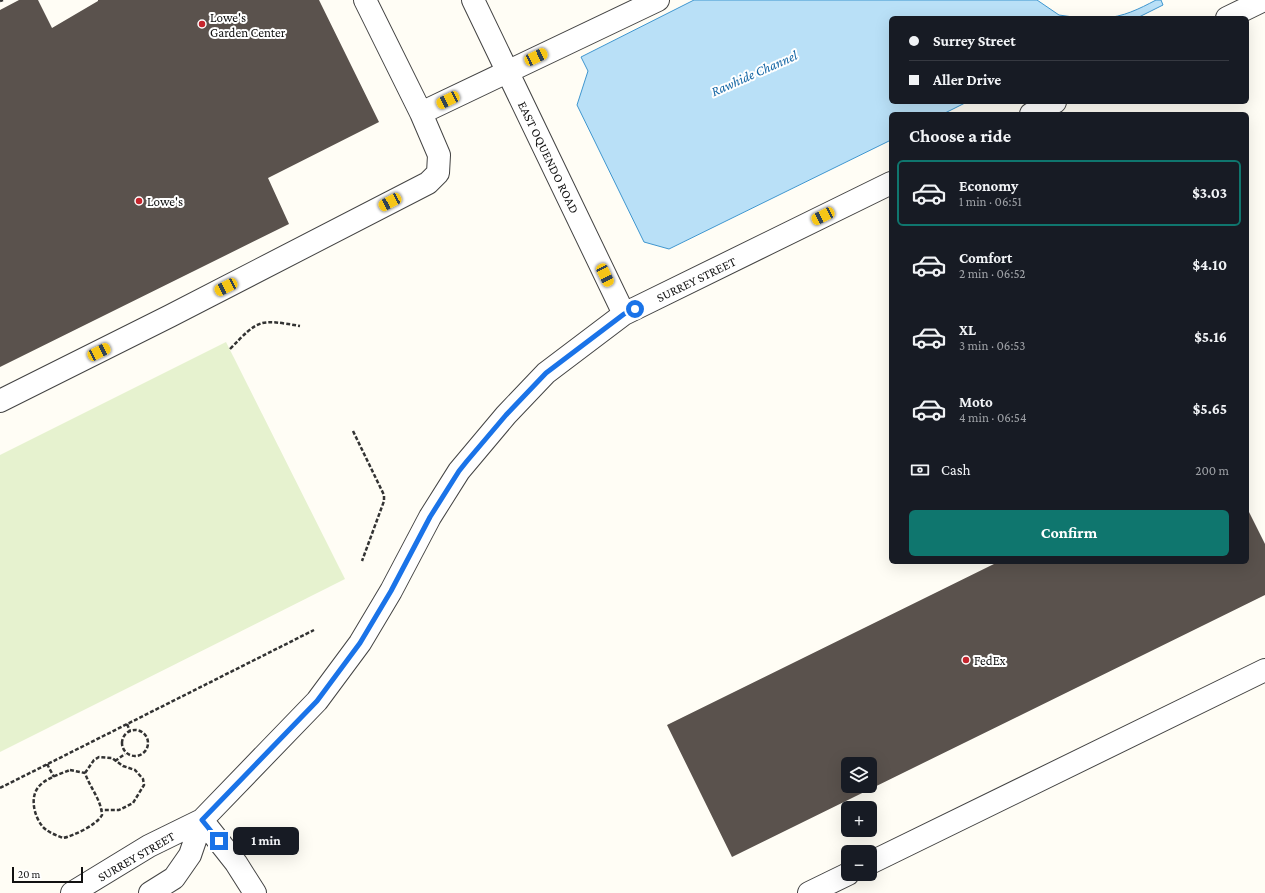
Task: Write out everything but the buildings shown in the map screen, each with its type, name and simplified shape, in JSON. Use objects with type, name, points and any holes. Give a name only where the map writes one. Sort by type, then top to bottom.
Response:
[{"type":"street","points":[[0,401],[170,316],[428,182],[438,173],[439,154],[421,113],[365,0]]},
{"type":"street","name":"EAST OQUENDO ROAD","points":[[473,0],[624,314]]},
{"type":"street","points":[[421,113],[658,0]]},
{"type":"street","points":[[1231,16],[1264,0]]},
{"type":"street","points":[[1035,112],[1051,104]]},
{"type":"street","name":"SURREY STREET","points":[[72,893],[149,846],[202,820],[317,701],[360,643],[391,591],[430,517],[459,471],[506,415],[546,373],[624,314],[889,184]]},
{"type":"street","points":[[877,860],[1265,670]]},
{"type":"street","points":[[202,820],[236,863],[255,893]]},
{"type":"street","name":"SURREY STREET","points":[[150,893],[174,878],[190,854],[202,820]]},
{"type":"street","points":[[809,893],[841,877]]},
{"type":"path","points":[[230,350],[256,324],[270,321],[300,326]]},
{"type":"path","points":[[353,431],[384,495],[384,501],[362,561]]},
{"type":"path","points":[[0,788],[314,630]]},
{"type":"path","points":[[126,724],[130,731]]},
{"type":"path","points":[[135,730],[142,732],[148,737],[149,745],[144,753],[131,757],[125,754],[122,740],[124,735],[135,730]]},
{"type":"path","points":[[114,760],[125,754]]},
{"type":"path","points":[[85,773],[70,770],[43,783],[37,789],[34,798],[34,809],[38,819],[50,833],[63,838],[71,836],[99,820],[101,810],[94,789],[88,781],[85,773],[90,763],[99,757],[106,757],[139,773],[143,779],[144,785],[138,797],[127,807],[119,810],[101,810]]},
{"type":"path","points":[[47,764],[54,777]]},
{"type":"green space","points":[[226,342],[345,579],[0,752],[0,455]]},
{"type":"water","name":"Rawhide Channel","points":[[694,0],[1037,0],[1059,15],[1066,16],[889,16],[889,104],[963,104],[947,112],[889,112],[889,141],[669,249],[644,242],[577,105],[588,71],[581,57]]},
{"type":"water","points":[[1156,0],[1161,0],[1163,5],[1141,16],[1115,16],[1137,9]]},
{"type":"place","name":"Lowe's Garden Center","points":[[202,24]]},
{"type":"place","name":"Lowe's","points":[[139,201]]},
{"type":"place","name":"FedEx","points":[[966,660]]},
{"type":"route","points":[[219,841],[202,820],[317,701],[360,643],[391,591],[430,517],[459,471],[506,415],[546,373],[624,314],[635,309]]}]
